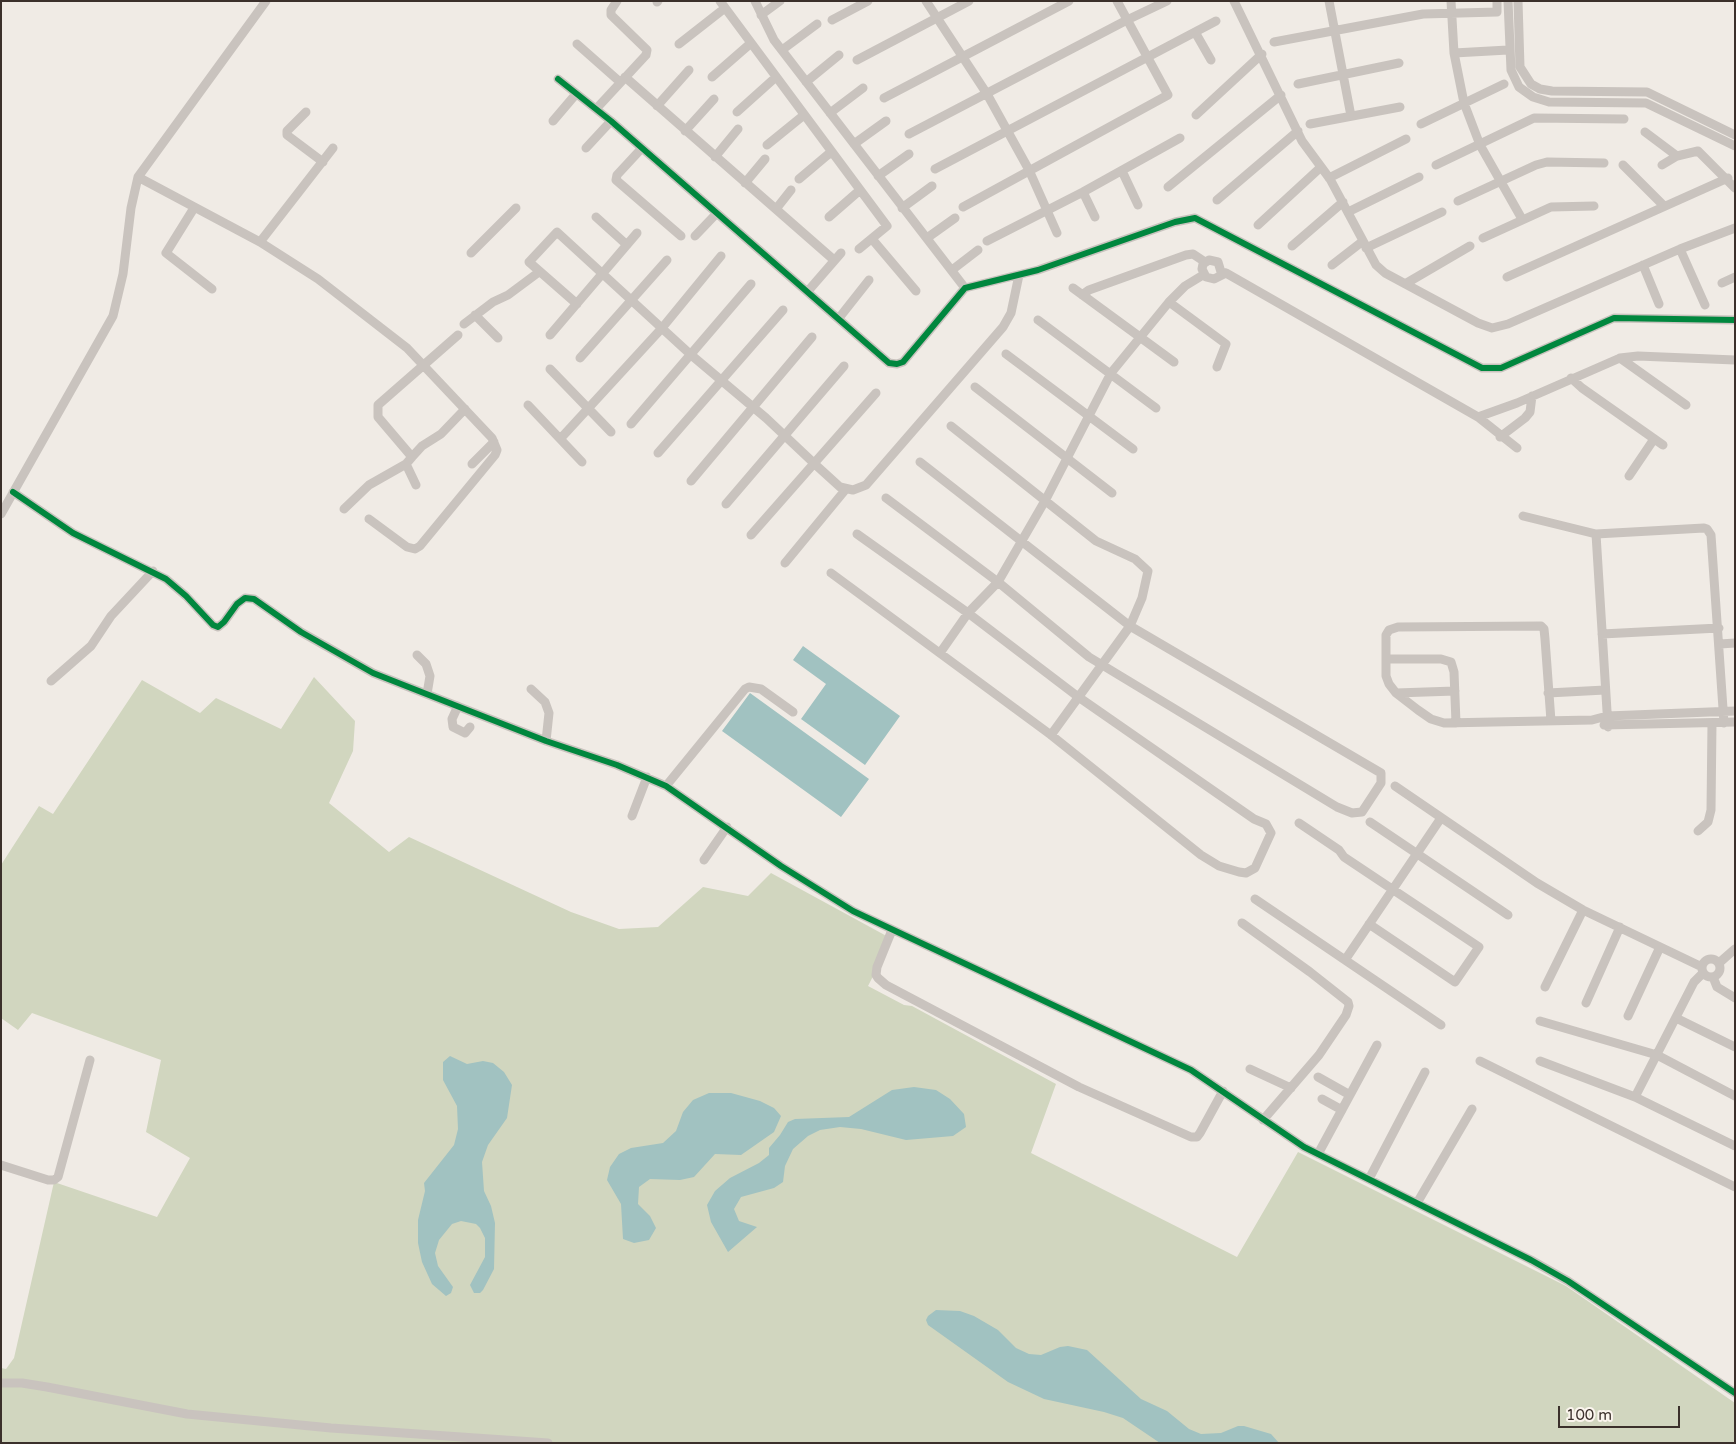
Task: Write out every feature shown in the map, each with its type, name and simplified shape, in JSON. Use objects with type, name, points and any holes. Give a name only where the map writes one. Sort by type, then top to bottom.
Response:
[{"type":"street","points":[[1,514],[113,316],[123,274],[131,208],[138,177],[266,1]]},
{"type":"street","points":[[596,109],[646,55],[647,50],[611,15],[611,10],[617,1]]},
{"type":"street","points":[[755,1],[761,16],[782,50],[965,288]]},
{"type":"street","points":[[761,16],[780,1]]},
{"type":"street","points":[[832,20],[868,1]]},
{"type":"street","points":[[926,1],[987,94],[1006,132],[1029,170],[1056,233]]},
{"type":"street","points":[[857,60],[969,1]]},
{"type":"street","points":[[884,98],[1069,1]]},
{"type":"street","points":[[963,207],[1168,95],[1117,1]]},
{"type":"street","points":[[909,134],[1167,1]]},
{"type":"street","points":[[1234,1],[1262,54],[1307,149],[1329,178],[1380,270],[1478,323],[1492,328],[1508,324],[1680,249],[1735,228]]},
{"type":"street","points":[[1329,1],[1351,116]]},
{"type":"street","points":[[1451,1],[1454,53],[1464,103],[1480,145],[1522,219]]},
{"type":"street","points":[[1274,42],[1423,14],[1497,12],[1497,1]]},
{"type":"street","points":[[1508,1],[1509,63],[1515,81],[1533,98],[1549,102],[1646,103],[1735,146]]},
{"type":"street","points":[[1518,1],[1520,67],[1531,84],[1540,89],[1552,91],[1648,92],[1735,135]]},
{"type":"street","points":[[679,44],[722,5],[887,226],[859,250]]},
{"type":"street","points":[[936,169],[1216,21]]},
{"type":"street","points":[[782,50],[817,24]]},
{"type":"street","points":[[1195,32],[1211,60]]},
{"type":"street","points":[[712,77],[751,43]]},
{"type":"street","points":[[577,44],[657,106],[834,260]]},
{"type":"street","points":[[1454,53],[1508,50]]},
{"type":"street","points":[[1196,115],[1262,54]]},
{"type":"street","points":[[806,82],[839,55]]},
{"type":"street","points":[[1298,84],[1399,63]]},
{"type":"street","points":[[657,106],[689,70]]},
{"type":"street","points":[[737,112],[776,77]]},
{"type":"street","points":[[558,80],[611,121],[889,363],[897,364],[903,362],[965,288],[1019,275],[1184,219],[1195,218],[1482,368],[1501,368],[1614,318],[1735,320]]},
{"type":"street","points":[[1421,124],[1504,84]]},
{"type":"street","points":[[830,114],[863,88]]},
{"type":"street","points":[[553,121],[576,94]]},
{"type":"street","points":[[1168,187],[1281,95]]},
{"type":"street","points":[[686,131],[714,99]]},
{"type":"street","points":[[1310,124],[1400,107]]},
{"type":"street","points":[[306,112],[287,133],[298,145],[323,162]]},
{"type":"street","points":[[767,145],[804,115]]},
{"type":"street","points":[[1436,165],[1534,118],[1624,119]]},
{"type":"street","points":[[586,148],[611,121]]},
{"type":"street","points":[[854,144],[886,121]]},
{"type":"street","points":[[715,158],[738,129]]},
{"type":"street","points":[[1217,200],[1298,132]]},
{"type":"street","points":[[1645,132],[1677,156]]},
{"type":"street","points":[[987,241],[1084,192],[1180,138]]},
{"type":"street","points":[[1329,178],[1406,139]]},
{"type":"street","points":[[260,242],[333,148]]},
{"type":"street","points":[[642,148],[617,176],[616,180],[681,236]]},
{"type":"street","points":[[1662,165],[1677,156],[1698,151],[1728,178],[1735,188]]},
{"type":"street","points":[[799,179],[832,152]]},
{"type":"street","points":[[878,176],[909,154]]},
{"type":"street","points":[[745,183],[765,159]]},
{"type":"street","points":[[1458,201],[1547,162],[1604,163]]},
{"type":"street","points":[[1624,165],[1664,206]]},
{"type":"street","points":[[1258,225],[1321,166]]},
{"type":"street","points":[[1122,171],[1138,205]]},
{"type":"street","points":[[138,177],[260,242],[318,279],[424,364],[494,442],[496,455],[420,546],[415,548],[408,547],[369,519]]},
{"type":"street","points":[[1348,212],[1419,177]]},
{"type":"street","points":[[1507,276],[1728,178]]},
{"type":"street","points":[[902,208],[932,186]]},
{"type":"street","points":[[776,209],[790,190]]},
{"type":"street","points":[[829,217],[860,190]]},
{"type":"street","points":[[1084,192],[1095,217]]},
{"type":"street","points":[[1292,246],[1343,202]]},
{"type":"street","points":[[1483,238],[1522,219],[1560,205],[1594,206]]},
{"type":"street","points":[[194,208],[166,253],[212,289]]},
{"type":"street","points":[[471,253],[516,208]]},
{"type":"street","points":[[1332,265],[1364,244],[1442,212]]},
{"type":"street","points":[[695,236],[716,214]]},
{"type":"street","points":[[596,217],[627,245]]},
{"type":"street","points":[[927,238],[955,218]]},
{"type":"street","points":[[577,304],[530,264],[530,260],[556,232],[720,381],[754,407],[813,463],[846,489],[853,490],[866,485],[1003,327],[1011,313],[1019,275]]},
{"type":"street","points":[[550,335],[637,233]]},
{"type":"street","points":[[872,239],[916,291]]},
{"type":"street","points":[[1405,284],[1470,246]]},
{"type":"street","points":[[1680,249],[1705,304]]},
{"type":"street","points":[[952,270],[978,250]]},
{"type":"street","points":[[808,291],[841,253]]},
{"type":"street","points":[[1082,295],[1089,290],[1186,255],[1193,254],[1206,262]]},
{"type":"street","points":[[561,438],[662,328],[721,256]]},
{"type":"street","points":[[580,358],[667,260]]},
{"type":"street","points":[[1203,275],[1202,266],[1206,262],[1215,260],[1220,265],[1221,272],[1226,273],[1478,417],[1495,429],[1500,437],[1517,448]]},
{"type":"street","points":[[1643,265],[1659,304]]},
{"type":"street","points":[[464,324],[493,302],[508,296],[539,272]]},
{"type":"street","points":[[1203,275],[1214,279],[1226,273]]},
{"type":"street","points":[[940,653],[968,612],[998,582],[1046,499],[1111,373],[1169,302],[1185,286],[1203,275]]},
{"type":"street","points":[[1722,283],[1735,277]]},
{"type":"street","points":[[839,318],[869,280]]},
{"type":"street","points":[[631,424],[751,284]]},
{"type":"street","points":[[1073,288],[1174,362]]},
{"type":"street","points":[[1169,302],[1226,344],[1217,367]]},
{"type":"street","points":[[658,453],[783,310]]},
{"type":"street","points":[[475,316],[498,338]]},
{"type":"street","points":[[1038,320],[1156,408]]},
{"type":"street","points":[[416,485],[409,460],[378,417],[376,408],[458,335]]},
{"type":"street","points":[[691,481],[812,337]]},
{"type":"street","points":[[1006,354],[1133,449]]},
{"type":"street","points":[[1478,417],[1620,358],[1638,356],[1735,360]]},
{"type":"street","points":[[1620,358],[1686,405]]},
{"type":"street","points":[[726,504],[844,366]]},
{"type":"street","points":[[550,369],[610,432]]},
{"type":"street","points":[[1571,378],[1582,388],[1663,445]]},
{"type":"street","points":[[975,387],[1112,493]]},
{"type":"street","points":[[751,535],[876,393]]},
{"type":"street","points":[[1500,437],[1530,412],[1532,396]]},
{"type":"street","points":[[528,405],[582,462]]},
{"type":"street","points":[[344,509],[369,484],[409,460],[422,446],[441,434],[465,409]]},
{"type":"street","points":[[951,426],[1046,499],[1096,541],[1135,560],[1148,571],[1142,598],[1130,626],[1077,696],[1051,735]]},
{"type":"street","points":[[1629,476],[1654,440]]},
{"type":"street","points":[[472,464],[494,442]]},
{"type":"street","points":[[886,498],[998,582],[1089,657],[1336,807],[1352,813],[1362,812],[1380,783],[1381,773],[1130,626],[920,462]]},
{"type":"street","points":[[785,563],[846,489]]},
{"type":"street","points":[[13,492],[73,533],[152,571],[177,588],[213,625],[218,627],[224,622],[237,604],[245,598],[254,599],[302,632],[361,666],[427,694],[647,777],[666,786],[781,866],[829,896],[892,930],[1192,1070],[1263,1120],[1318,1154],[1417,1202],[1568,1281],[1735,1393]]},
{"type":"street","points":[[1523,516],[1596,534],[1707,529],[1711,535],[1719,628],[1724,723]]},
{"type":"street","points":[[831,573],[1051,735],[1211,862],[1246,873],[1255,868],[1271,833],[1266,824],[1246,814],[1077,696],[968,612],[857,534]]},
{"type":"street","points":[[1596,534],[1604,690],[1608,727]]},
{"type":"street","points":[[51,681],[91,646],[111,616],[152,571]]},
{"type":"street","points":[[1551,720],[1544,629],[1535,624],[1394,628],[1389,630],[1386,635],[1386,676],[1396,693],[1431,719],[1444,723],[1592,720],[1607,716],[1735,711]]},
{"type":"street","points":[[1602,634],[1719,628]]},
{"type":"street","points":[[1720,644],[1735,643]]},
{"type":"street","points":[[417,655],[426,664],[430,676],[427,694]]},
{"type":"street","points":[[1386,659],[1447,660],[1453,666],[1456,723]]},
{"type":"street","points":[[666,786],[745,689],[749,687],[761,689],[792,712]]},
{"type":"street","points":[[531,689],[545,702],[549,713],[546,740]]},
{"type":"street","points":[[1548,693],[1604,690]]},
{"type":"street","points":[[1396,693],[1454,691]]},
{"type":"street","points":[[458,706],[452,719],[453,727],[465,733],[470,727]]},
{"type":"street","points":[[1592,720],[1608,727],[1735,722]]},
{"type":"street","points":[[1698,832],[1708,822],[1711,810],[1712,723]]},
{"type":"street","points":[[632,816],[647,777]]},
{"type":"street","points":[[1395,786],[1537,883],[1583,910],[1660,947],[1702,970],[1713,977],[1717,987],[1735,998]]},
{"type":"street","points":[[1345,960],[1442,818]]},
{"type":"street","points":[[1370,822],[1508,915]]},
{"type":"street","points":[[1299,823],[1340,850],[1344,858],[1479,947],[1455,982],[1369,924]]},
{"type":"street","points":[[704,860],[727,827]]},
{"type":"street","points":[[1255,899],[1441,1025]]},
{"type":"street","points":[[1545,987],[1583,910]]},
{"type":"street","points":[[1242,923],[1310,972],[1348,1002],[1349,1006],[1346,1015],[1319,1055],[1263,1120]]},
{"type":"street","points":[[1586,1003],[1620,927]]},
{"type":"street","points":[[892,930],[877,967],[876,975],[886,986],[1079,1087],[1192,1136],[1197,1136],[1200,1133],[1223,1092]]},
{"type":"street","points":[[1628,1016],[1660,947]]},
{"type":"street","points":[[1713,977],[1719,972],[1719,963],[1735,949]]},
{"type":"street","points":[[1635,1097],[1707,960],[1711,959],[1719,963]]},
{"type":"street","points":[[1676,1018],[1735,1047]]},
{"type":"street","points":[[1540,1021],[1657,1055],[1735,1096]]},
{"type":"street","points":[[1318,1154],[1377,1045]]},
{"type":"street","points":[[1,1164],[48,1180],[54,1180],[58,1177],[90,1060]]},
{"type":"street","points":[[1480,1061],[1735,1187]]},
{"type":"street","points":[[1540,1061],[1635,1097],[1735,1146]]},
{"type":"street","points":[[1250,1069],[1291,1088]]},
{"type":"street","points":[[1370,1179],[1425,1072]]},
{"type":"street","points":[[1318,1077],[1350,1094]]},
{"type":"street","points":[[1322,1099],[1342,1110]]},
{"type":"street","points":[[1417,1202],[1472,1109]]},
{"type":"street","points":[[1,1383],[22,1382],[187,1414],[331,1428],[548,1443]]},
{"type":"green space","points":[[314,677],[355,721],[353,751],[329,803],[389,852],[409,837],[571,912],[619,929],[658,927],[703,887],[748,896],[771,873],[892,939],[868,986],[904,1005],[912,1006],[1056,1084],[1031,1153],[1237,1257],[1298,1152],[1566,1286],[1735,1403],[1735,1443],[1,1443],[1,1368],[6,1369],[14,1358],[54,1182],[157,1217],[190,1158],[146,1132],[161,1060],[32,1013],[18,1030],[1,1018],[1,865],[39,806],[53,814],[142,680],[200,713],[216,698],[281,729]]},
{"type":"water","points":[[803,646],[900,716],[865,765],[801,719],[826,684],[793,660]]},
{"type":"water","points":[[750,693],[869,779],[841,817],[722,731]]},
{"type":"water","points":[[450,1056],[467,1064],[483,1061],[493,1063],[504,1072],[512,1085],[507,1118],[488,1145],[482,1162],[484,1191],[491,1206],[495,1223],[494,1269],[483,1290],[480,1293],[474,1293],[470,1285],[485,1257],[485,1238],[476,1224],[461,1221],[452,1224],[439,1240],[435,1253],[438,1266],[453,1287],[451,1293],[446,1296],[432,1284],[422,1262],[418,1243],[418,1220],[425,1191],[424,1183],[454,1145],[458,1129],[457,1106],[443,1080],[443,1062]]},
{"type":"water","points":[[914,1087],[936,1090],[950,1099],[964,1114],[966,1127],[953,1136],[906,1140],[861,1129],[840,1127],[820,1130],[808,1136],[793,1149],[785,1166],[783,1182],[774,1188],[741,1197],[734,1209],[739,1221],[757,1227],[728,1252],[711,1222],[707,1205],[715,1191],[730,1178],[759,1163],[769,1155],[769,1148],[788,1122],[795,1119],[849,1117],[892,1090]]},
{"type":"water","points":[[709,1093],[731,1093],[760,1101],[774,1108],[781,1116],[774,1132],[741,1155],[715,1154],[694,1177],[680,1180],[650,1179],[639,1187],[638,1204],[650,1216],[656,1228],[649,1240],[634,1243],[623,1239],[621,1204],[607,1180],[610,1167],[619,1154],[631,1148],[663,1143],[676,1131],[683,1112],[693,1100]]},
{"type":"water","points":[[936,1310],[960,1311],[974,1316],[998,1330],[1016,1348],[1029,1354],[1041,1355],[1060,1347],[1068,1346],[1087,1350],[1141,1399],[1167,1411],[1189,1429],[1201,1434],[1221,1433],[1238,1426],[1244,1426],[1271,1434],[1279,1443],[1160,1443],[1123,1418],[1044,1399],[1008,1382],[928,1325],[926,1320],[928,1316]]},
{"type":"cycle path","points":[[558,79],[611,121],[889,363],[897,364],[903,362],[965,288],[1038,270],[1175,222],[1195,218],[1482,368],[1501,368],[1614,318],[1735,320]]},
{"type":"cycle path","points":[[13,492],[73,533],[166,579],[186,596],[213,625],[218,627],[224,622],[237,604],[245,598],[254,599],[301,632],[373,673],[546,741],[617,765],[666,786],[781,866],[853,911],[1191,1070],[1304,1147],[1531,1260],[1568,1281],[1735,1393]]}]
